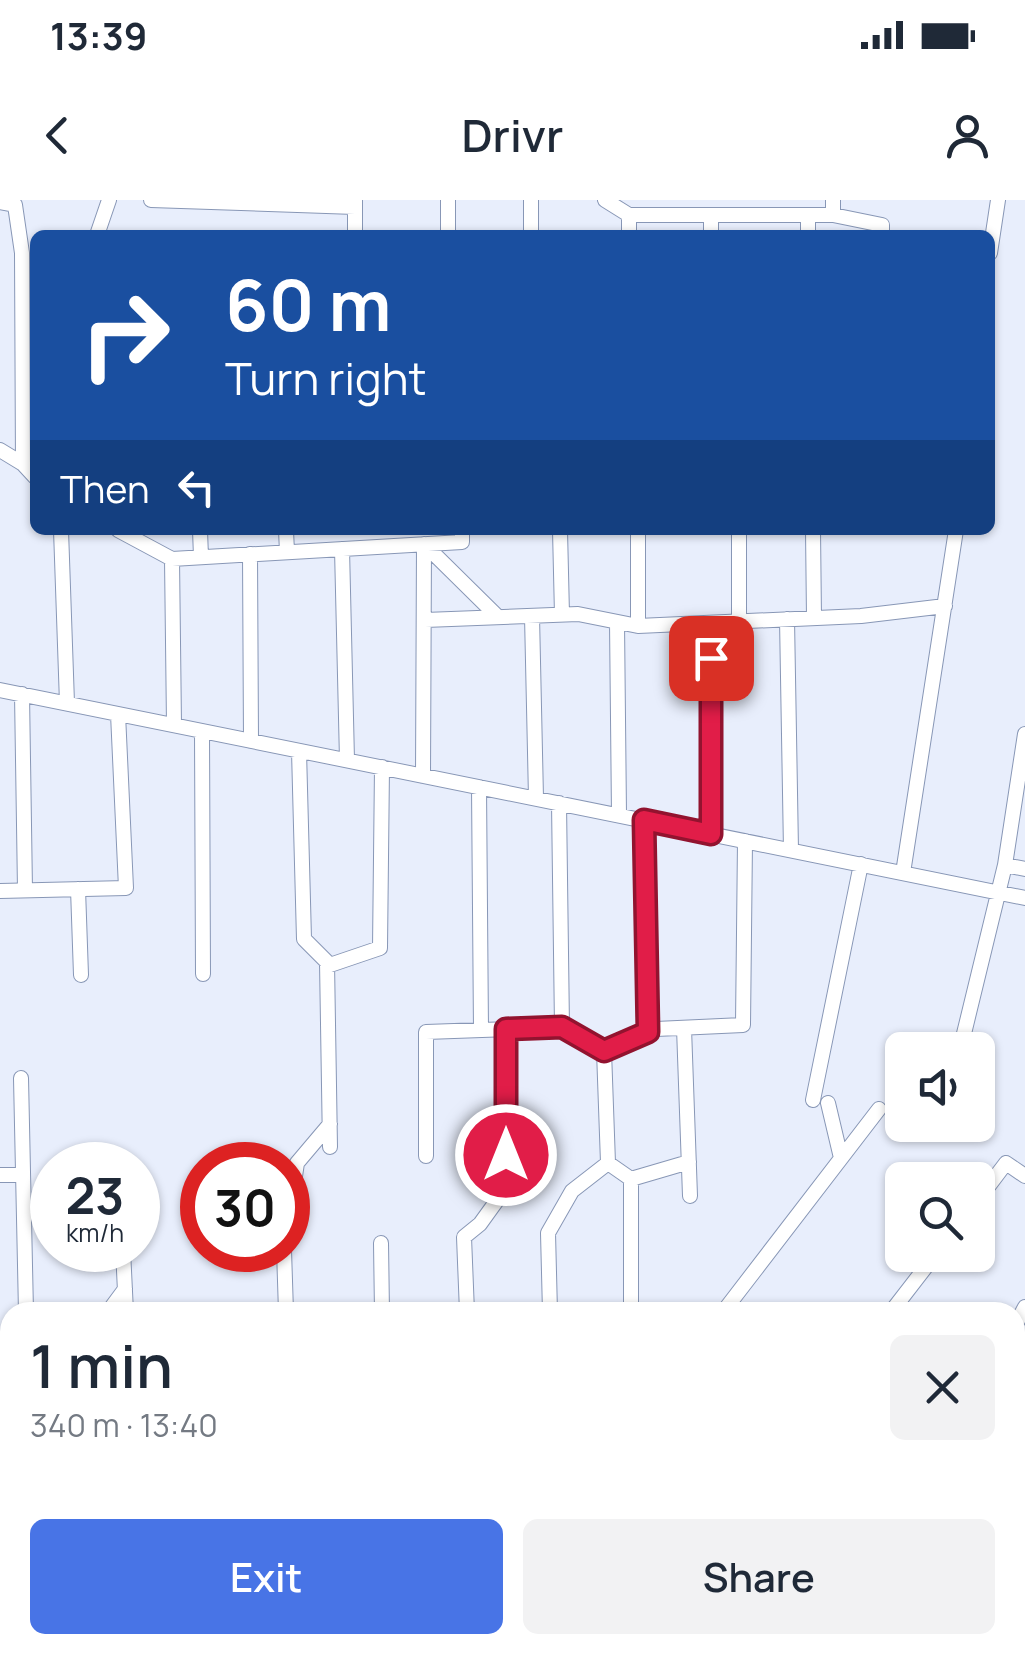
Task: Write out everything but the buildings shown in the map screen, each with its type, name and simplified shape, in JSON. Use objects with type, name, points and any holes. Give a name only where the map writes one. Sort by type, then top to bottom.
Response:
[{"type":"street","points":[[99,230],[108,200]]},
{"type":"street","points":[[151,200],[355,203],[355,230]]},
{"type":"street","points":[[448,200],[448,230]]},
{"type":"street","points":[[531,200],[531,230]]},
{"type":"street","points":[[605,200],[629,215]]},
{"type":"street","points":[[993,230],[998,200]]},
{"type":"street","points":[[0,202],[15,205],[22,253],[23,464]]},
{"type":"street","points":[[629,215],[647,208],[711,215],[730,208],[808,215],[833,208],[882,225],[882,230]]},
{"type":"street","points":[[629,215],[630,230]]},
{"type":"street","points":[[711,215],[711,230]]},
{"type":"street","points":[[808,215],[808,230]]},
{"type":"street","points":[[0,450],[30,472]]},
{"type":"street","points":[[61,535],[67,704]]},
{"type":"street","points":[[127,535],[172,559],[462,542],[462,535]]},
{"type":"street","points":[[200,535],[201,557]]},
{"type":"street","points":[[286,535],[286,552]]},
{"type":"street","points":[[382,535],[383,546]]},
{"type":"street","points":[[560,535],[562,615]]},
{"type":"street","points":[[638,535],[638,626]]},
{"type":"street","points":[[739,535],[739,622]]},
{"type":"street","points":[[813,535],[814,618]]},
{"type":"street","points":[[903,873],[955,535]]},
{"type":"street","points":[[424,544],[498,618]]},
{"type":"street","points":[[423,776],[424,544]]},
{"type":"street","points":[[342,548],[346,760]]},
{"type":"street","points":[[250,554],[251,741]]},
{"type":"street","points":[[172,559],[174,725]]},
{"type":"street","points":[[425,620],[578,614],[638,626],[787,620],[944,606]]},
{"type":"street","points":[[532,616],[536,798]]},
{"type":"street","points":[[787,620],[791,850]]},
{"type":"street","points":[[617,622],[619,815]]},
{"type":"street","points":[[711,623],[711,834]]},
{"type":"street","points":[[0,690],[1025,898]]},
{"type":"street","points":[[22,694],[26,890]]},
{"type":"street","points":[[0,891],[126,888],[118,714]]},
{"type":"street","points":[[202,731],[203,974]]},
{"type":"street","points":[[964,1032],[1005,865],[1025,734]]},
{"type":"street","points":[[299,750],[304,939],[327,962],[330,1147]]},
{"type":"street","points":[[327,966],[380,948],[382,767]]},
{"type":"street","points":[[479,787],[481,1030]]},
{"type":"street","points":[[559,803],[562,1027]]},
{"type":"street","points":[[644,820],[648,1032]]},
{"type":"street","points":[[604,1051],[648,1032],[743,1026],[744,841]]},
{"type":"street","points":[[841,1158],[820,1102],[861,864]]},
{"type":"street","points":[[1005,865],[1025,869]]},
{"type":"street","points":[[78,889],[82,975]]},
{"type":"street","points":[[426,1156],[426,1032],[562,1027],[604,1051]]},
{"type":"street","points":[[684,1028],[690,1196]]},
{"type":"street","points":[[467,1302],[464,1237],[480,1224],[511,1181],[506,1155],[506,1029]]},
{"type":"street","points":[[604,1051],[608,1163]]},
{"type":"street","points":[[21,1078],[26,1302]]},
{"type":"street","points":[[731,1302],[878,1109]]},
{"type":"street","points":[[310,1148],[330,1124]]},
{"type":"street","points":[[631,1179],[689,1162]]},
{"type":"street","points":[[608,1163],[631,1179]]},
{"type":"street","points":[[550,1302],[548,1233],[572,1190],[608,1163]]},
{"type":"street","points":[[995,1178],[1006,1163],[1025,1176]]},
{"type":"street","points":[[0,1175],[23,1175]]},
{"type":"street","points":[[630,1302],[631,1179]]},
{"type":"street","points":[[380,1243],[382,1302]]},
{"type":"street","points":[[125,1272],[126,1302]]},
{"type":"street","points":[[285,1272],[286,1302]]},
{"type":"street","points":[[899,1302],[922,1272]]},
{"type":"street","points":[[115,1302],[125,1288]]},
{"type":"route","points":[[506,1155],[506,1029],[562,1027],[604,1051],[648,1032],[644,820],[711,834],[711,658]]}]
